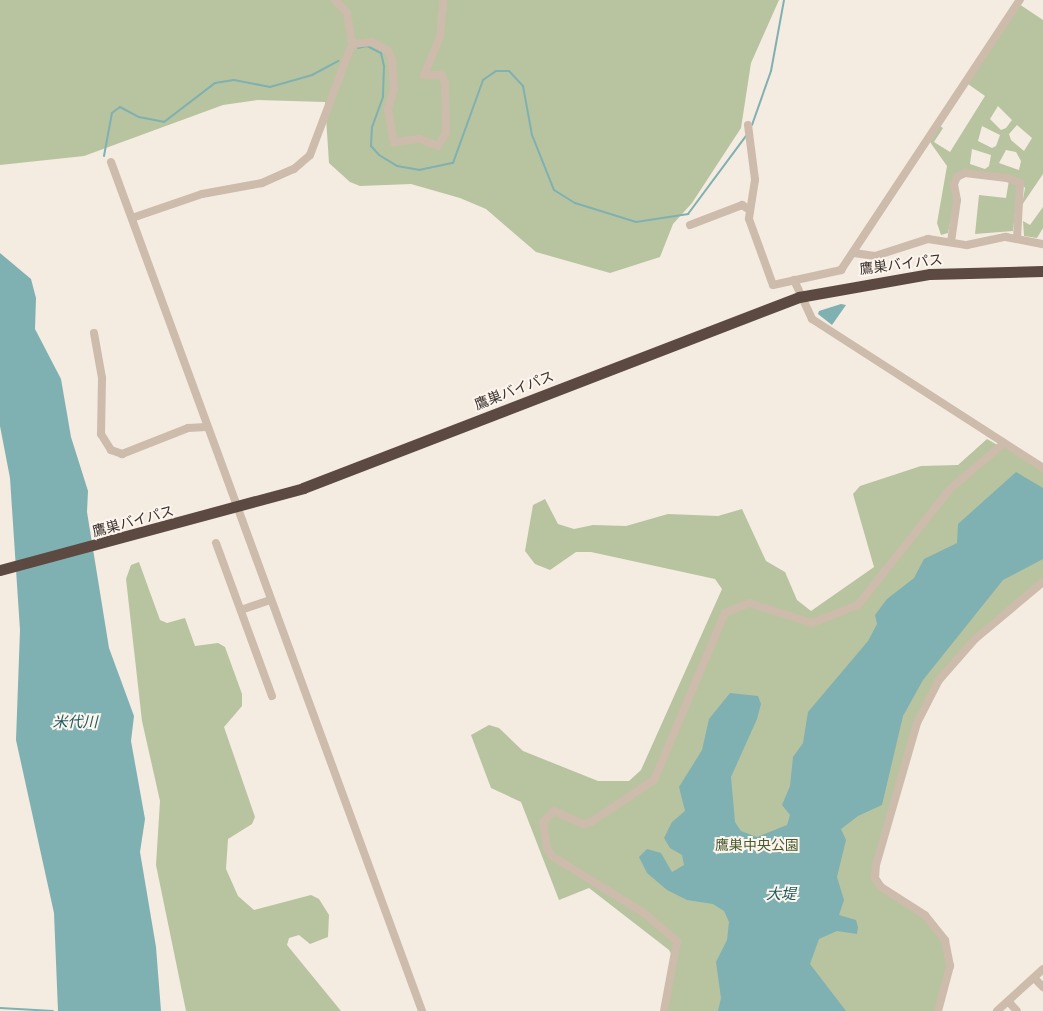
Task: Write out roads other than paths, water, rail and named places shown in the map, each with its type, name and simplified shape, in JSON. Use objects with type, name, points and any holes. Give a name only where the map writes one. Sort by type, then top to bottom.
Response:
[{"type":"highway","name":"鷹巣バイパス","points":[[0,570],[122,540],[302,488],[799,297],[930,274],[1043,271]]},
{"type":"street","points":[[132,218],[202,194],[262,183],[294,169],[310,155],[352,44],[347,13],[335,0]]},
{"type":"street","points":[[352,44],[372,42],[388,51],[392,60],[394,88],[388,109],[394,142],[420,139],[438,146],[446,133],[445,82],[442,75],[424,75],[440,37],[443,0]]},
{"type":"street","points":[[748,125],[755,180],[749,219],[773,285],[841,270],[1020,0]]},
{"type":"street","points":[[111,162],[206,427],[422,1011]]},
{"type":"street","points":[[951,242],[957,200],[954,184],[957,177],[966,173],[1007,178],[1020,183],[1018,239]]},
{"type":"street","points":[[690,225],[742,205],[750,210]]},
{"type":"street","points":[[854,253],[875,256],[928,239],[951,242],[1018,239],[1043,244]]},
{"type":"street","points":[[794,280],[799,297],[812,320],[1043,468]]},
{"type":"street","points":[[94,333],[102,378],[101,434],[111,450],[122,454],[188,428],[206,427]]},
{"type":"street","points":[[664,1011],[677,942],[662,926],[552,856],[546,849],[543,822],[554,811],[583,824],[591,822],[654,780],[661,771],[699,669],[725,612],[749,603],[812,623],[858,605],[950,489],[1004,443]]},
{"type":"street","points":[[216,543],[272,696]]},
{"type":"street","points":[[938,1011],[950,966],[945,940],[925,915],[881,886],[875,878],[876,865],[917,724],[939,680],[975,638],[1043,582]]},
{"type":"street","points":[[241,610],[270,600]]},
{"type":"street","points":[[997,1011],[1043,969]]},
{"type":"street","points":[[1034,978],[1043,987]]},
{"type":"street","points":[[1008,1001],[1017,1011]]},
{"type":"water","name":"米代川","points":[[0,253],[31,279],[36,298],[35,329],[61,379],[71,437],[88,491],[87,512],[109,648],[134,716],[131,741],[145,819],[140,852],[156,947],[161,1011],[58,1011],[54,913],[16,740],[20,630],[10,478],[0,426]]},
{"type":"water","points":[[841,304],[846,305],[832,325],[818,314],[819,311]]},
{"type":"water","name":"大堤","points":[[1016,472],[1043,488],[1043,559],[1003,580],[923,680],[903,716],[882,805],[858,816],[841,829],[846,840],[837,877],[844,900],[839,915],[856,920],[857,934],[837,931],[819,939],[810,964],[846,1011],[718,1011],[721,998],[716,962],[727,940],[729,922],[724,911],[713,904],[687,900],[667,890],[647,873],[639,857],[647,849],[661,853],[672,872],[684,865],[682,855],[670,848],[664,838],[672,822],[685,811],[679,787],[702,750],[709,719],[730,693],[758,696],[761,704],[757,719],[731,777],[735,822],[741,831],[757,837],[787,825],[790,815],[782,805],[790,786],[793,757],[803,743],[808,712],[868,641],[877,624],[875,615],[887,599],[914,578],[924,559],[957,543],[958,524]]},
{"type":"waterway","points":[[752,125],[771,71],[784,0]]},
{"type":"waterway","points":[[358,48],[367,46],[381,53],[384,66],[383,97],[372,127],[371,146],[379,155],[397,166],[419,170],[453,163],[483,80],[496,71],[509,71],[523,86],[532,135],[554,190],[575,203],[636,222],[688,214],[746,136]]},
{"type":"waterway","points":[[104,156],[112,113],[120,107],[139,117],[164,122],[215,83],[234,80],[270,87],[312,75],[338,61]]},
{"type":"waterway","points":[[0,1008],[53,1011]]},
{"type":"park label","name":"鷹巣中央公園","points":[[757,845]]}]
